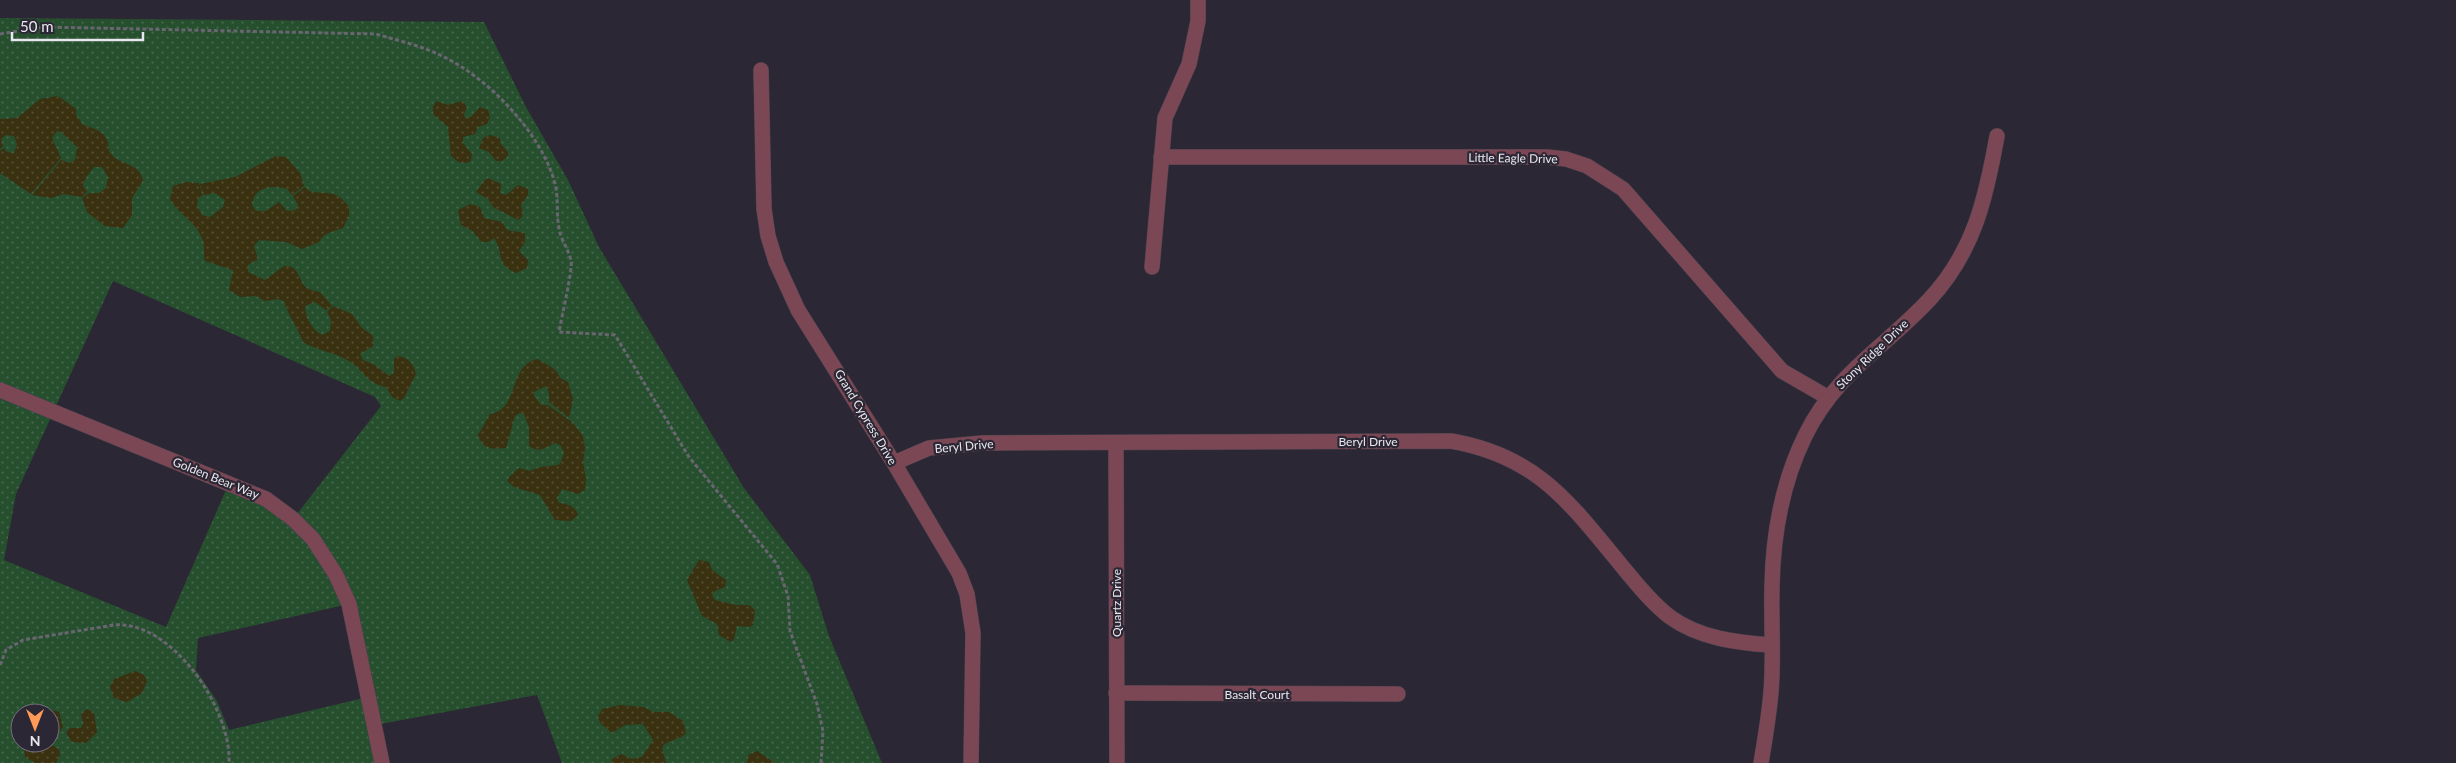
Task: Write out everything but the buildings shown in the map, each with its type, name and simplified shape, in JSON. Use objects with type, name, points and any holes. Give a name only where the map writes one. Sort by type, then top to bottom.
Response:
[{"type":"street","points":[[1152,267],[1160,157],[1166,118],[1189,64],[1198,21],[1198,0]]},
{"type":"street","name":"Grand Cypress Drive","points":[[761,70],[764,209],[768,236],[776,262],[798,310],[894,463],[959,573],[967,594],[973,633],[972,763]]},
{"type":"street","name":"Stony Ridge Drive","points":[[1761,763],[1771,692],[1772,584],[1777,521],[1786,485],[1805,436],[1827,397],[1849,372],[1929,300],[1951,273],[1973,236],[1988,191],[1998,136]]},
{"type":"street","name":"Little Eagle Drive","points":[[1160,157],[1547,157],[1566,159],[1587,166],[1623,189],[1782,372],[1827,397]]},
{"type":"street","name":"Golden Bear Way","points":[[0,390],[266,499],[293,519],[313,539],[326,558],[349,604],[382,763]]},
{"type":"street","name":"Beryl Drive","points":[[894,463],[929,448],[955,444],[1451,441],[1474,445],[1499,453],[1525,466],[1548,483],[1569,502],[1648,598],[1671,618],[1695,630],[1724,640],[1771,645]]},
{"type":"street","name":"Quartz Drive","points":[[1116,443],[1117,763]]},
{"type":"street","name":"Basalt Court","points":[[1116,693],[1398,694]]},
{"type":"path","points":[[0,34],[44,27],[376,34],[420,47],[444,57],[468,70],[488,86],[523,123],[543,155],[558,194],[559,229],[572,261],[559,332],[615,335],[688,456],[777,564],[788,596],[792,639],[817,704],[823,731],[821,763]]},
{"type":"path","points":[[0,665],[6,650],[23,640],[114,625],[127,624],[139,626],[151,633],[186,662],[201,682],[214,702],[224,725],[230,747],[229,763]]},
{"type":"green space","points":[[0,18],[484,22],[526,107],[568,180],[599,247],[744,488],[810,575],[829,636],[882,763],[562,763],[537,695],[375,725],[382,763],[0,763]],"holes":[[[113,281],[375,397],[381,406],[293,519],[229,483],[166,627],[4,560],[16,494]],[[349,604],[368,697],[229,730],[217,701],[196,670],[198,638]]]},
{"type":"sand","points":[[58,96],[76,109],[76,115],[83,125],[91,127],[104,136],[108,143],[109,151],[115,158],[134,167],[141,175],[143,181],[132,198],[132,215],[123,228],[105,226],[87,212],[82,198],[89,193],[99,193],[106,188],[108,177],[102,167],[94,167],[87,176],[83,186],[87,192],[82,197],[63,194],[51,198],[32,195],[61,160],[69,163],[75,160],[77,147],[61,132],[57,131],[52,138],[61,158],[31,194],[0,173],[0,151],[4,148],[7,152],[14,153],[17,144],[14,136],[6,135],[1,139],[3,146],[0,149],[0,119],[17,118],[40,99]]},
{"type":"sand","points":[[436,101],[448,105],[462,101],[467,107],[464,114],[465,118],[471,117],[480,107],[488,110],[490,118],[487,124],[478,127],[475,134],[463,137],[463,143],[472,154],[471,161],[466,163],[458,162],[451,156],[448,127],[433,114],[433,107]]},
{"type":"sand","points":[[490,135],[500,138],[500,143],[508,152],[508,156],[502,161],[496,161],[489,152],[479,148],[483,138]]},
{"type":"sand","points":[[276,156],[286,157],[300,173],[304,186],[292,195],[287,189],[265,188],[256,194],[254,199],[252,205],[256,211],[266,211],[279,202],[287,211],[296,210],[298,205],[293,196],[305,187],[309,191],[330,193],[339,197],[349,207],[349,216],[343,228],[326,234],[319,242],[302,249],[286,242],[259,240],[254,246],[258,259],[248,265],[248,272],[265,280],[284,266],[292,267],[304,286],[313,291],[320,292],[332,306],[326,310],[315,302],[305,306],[310,323],[318,333],[322,335],[330,331],[331,320],[327,312],[333,306],[352,314],[361,327],[373,336],[373,346],[360,354],[363,360],[373,364],[389,376],[394,373],[394,359],[397,356],[410,361],[416,374],[404,398],[400,401],[392,397],[386,387],[374,383],[349,361],[303,342],[284,301],[278,299],[265,301],[256,296],[240,297],[229,290],[233,270],[205,261],[204,243],[197,229],[170,199],[173,186],[186,182],[199,183],[203,195],[198,198],[197,206],[202,215],[210,217],[223,207],[225,200],[215,193],[204,195],[200,184],[235,177]]},
{"type":"sand","points":[[488,178],[501,184],[500,193],[506,195],[518,185],[528,189],[528,195],[521,205],[523,213],[521,218],[518,220],[493,207],[488,199],[476,192]]},
{"type":"sand","points":[[470,204],[480,207],[484,218],[502,222],[507,230],[525,233],[525,242],[519,251],[528,260],[527,268],[516,273],[509,269],[502,262],[494,238],[488,242],[482,242],[471,230],[461,225],[458,210]]},
{"type":"sand","points":[[538,359],[554,369],[560,378],[568,382],[573,399],[569,418],[549,402],[549,393],[546,386],[534,392],[534,396],[541,405],[548,405],[572,422],[583,436],[585,448],[583,462],[586,479],[585,490],[578,494],[562,489],[557,498],[559,503],[571,506],[577,512],[578,515],[571,521],[555,520],[540,495],[514,487],[507,481],[519,468],[530,471],[560,464],[564,453],[561,446],[556,443],[539,450],[529,446],[529,427],[524,414],[520,413],[515,416],[506,448],[489,448],[483,444],[478,435],[490,414],[499,411],[506,404],[522,369]]},
{"type":"sand","points":[[699,560],[709,562],[712,570],[726,580],[725,587],[715,591],[712,595],[715,600],[735,605],[749,605],[755,610],[753,625],[749,627],[737,626],[734,639],[731,642],[719,635],[717,624],[702,616],[687,580]]},
{"type":"sand","points":[[135,671],[144,675],[147,681],[142,693],[127,702],[114,698],[110,687],[114,679]]},
{"type":"sand","points":[[620,705],[644,707],[653,712],[669,712],[683,721],[686,733],[680,738],[667,743],[662,748],[666,763],[611,763],[612,759],[621,754],[632,759],[642,757],[653,740],[643,724],[625,725],[612,733],[600,723],[598,716],[602,709]]},
{"type":"sand","points":[[87,709],[94,713],[97,732],[86,743],[72,742],[66,733],[70,728],[81,728],[83,723],[81,714]]},
{"type":"sand","points":[[60,716],[63,727],[60,731]]},
{"type":"sand","points":[[757,751],[775,763],[747,763],[748,755]]},
{"type":"sand","points":[[24,753],[60,753],[60,755],[56,763],[35,763],[25,757]]}]
